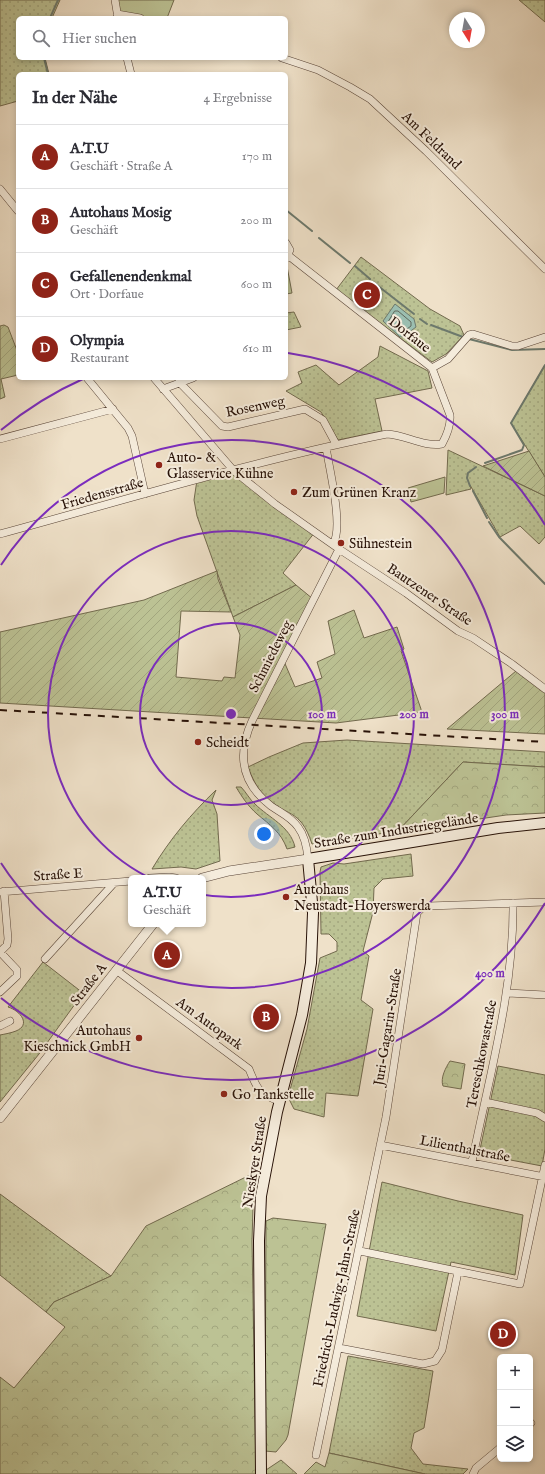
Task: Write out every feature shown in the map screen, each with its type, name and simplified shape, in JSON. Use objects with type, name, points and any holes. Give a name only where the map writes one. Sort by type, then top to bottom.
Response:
[{"type":"main road","name":"Straße zum Industriegelände","points":[[308,859],[498,828],[545,823]]},
{"type":"main road","name":"Nieskyer Straße","points":[[261,1474],[259,1241],[261,1196],[280,1101],[302,1015],[311,963],[313,913],[308,859]]},
{"type":"street","points":[[115,0],[118,16]]},
{"type":"street","points":[[128,60],[130,72]]},
{"type":"street","name":"Am Feldrand","points":[[288,60],[318,70],[370,99],[426,151],[545,269]]},
{"type":"street","points":[[0,189],[16,209]]},
{"type":"street","name":"Dorfaue","points":[[288,258],[432,368],[450,415],[451,422],[447,436],[442,444],[420,443],[395,434],[387,434],[336,444]]},
{"type":"street","points":[[432,368],[448,359],[468,335],[473,334],[512,346],[518,346],[545,337]]},
{"type":"street","points":[[89,380],[128,428],[132,436],[145,494]]},
{"type":"street","name":"Bautzener Straße","points":[[156,380],[234,471],[275,504],[339,549],[374,571],[458,631],[512,664],[545,689]]},
{"type":"street","points":[[163,389],[186,380]]},
{"type":"street","name":"Rosenweg","points":[[179,382],[222,426],[228,427],[305,409],[323,420],[336,444]]},
{"type":"street","points":[[0,439],[113,409]]},
{"type":"street","points":[[234,471],[336,444]]},
{"type":"street","points":[[326,447],[337,523],[336,539],[333,544]]},
{"type":"street","name":"Friedensstraße","points":[[0,534],[234,471]]},
{"type":"street","name":"Schmiedeweg","points":[[247,778],[242,753],[248,729],[339,549]]},
{"type":"street","name":"Straße zum Industriegelände","points":[[247,778],[265,801],[288,816],[299,827],[303,836],[308,859]]},
{"type":"street","points":[[206,877],[229,871],[308,859]]},
{"type":"street","name":"Straße E","points":[[0,992],[17,976],[17,970],[0,952],[7,945],[8,939],[2,891],[114,883],[128,881]]},
{"type":"street","points":[[45,959],[114,883]]},
{"type":"street","points":[[513,904],[545,902]]},
{"type":"street","name":"Juri-Gagarin-Straße","points":[[380,1145],[386,1118],[404,1007],[417,913],[422,908],[428,906],[513,904]]},
{"type":"street","name":"Tereschkowastraße","points":[[472,1162],[506,993],[512,949],[513,904]]},
{"type":"street","name":"Straße A","points":[[0,1118],[151,927]]},
{"type":"street","name":"Am Autopark","points":[[116,970],[249,1069],[254,1083],[261,1093],[268,1098],[280,1101]]},
{"type":"street","points":[[506,993],[545,995]]},
{"type":"street","points":[[0,1026],[10,1021]]},
{"type":"street","points":[[485,1102],[537,1113],[545,1118]]},
{"type":"street","name":"Lilienthalstraße","points":[[380,1145],[544,1177]]},
{"type":"street","name":"Friedrich-Ludwig-Jahn-Straße","points":[[316,1455],[360,1251],[380,1145]]},
{"type":"street","points":[[360,1251],[520,1284],[544,1177],[545,1165]]},
{"type":"street","points":[[339,1348],[423,1364],[435,1361],[442,1350],[458,1272]]},
{"type":"street","points":[[472,1474],[476,1468],[497,1450]]},
{"type":"green space","points":[[0,0],[60,0],[53,16],[16,16],[16,60],[46,60],[48,72],[16,72],[16,102],[0,106]]},
{"type":"green space","points":[[115,0],[174,0],[168,16],[129,16],[117,14]]},
{"type":"green space","points":[[519,0],[545,0],[545,22]]},
{"type":"green space","points":[[361,257],[430,309],[460,326],[464,335],[446,354],[432,362],[336,290]]},
{"type":"green space","points":[[288,272],[292,293],[288,294]]},
{"type":"green space","points":[[294,312],[301,327],[288,330],[288,313]]},
{"type":"green space","points":[[4,325],[8,327],[16,348],[16,375],[1,379],[5,397],[0,399],[0,326]]},
{"type":"green space","points":[[380,346],[428,371],[432,388],[375,399],[382,431],[338,440],[321,412],[286,391],[302,383],[298,372],[316,365],[339,385],[378,357]]},
{"type":"green space","points":[[545,365],[545,477],[511,423]]},
{"type":"green space","points":[[448,450],[545,496],[545,537],[539,544],[520,526],[500,537],[470,485],[471,489],[446,495]]},
{"type":"green space","points":[[529,451],[545,477],[545,496],[483,466]]},
{"type":"green space","points":[[233,471],[315,532],[283,573],[296,585],[233,617],[197,516],[194,500],[197,480]]},
{"type":"green space","points":[[445,477],[444,493],[411,502],[408,488]]},
{"type":"green space","points":[[217,571],[218,579],[231,612],[181,611],[176,677],[222,681],[224,677],[235,678],[240,635],[233,617],[296,585],[313,599],[283,659],[295,687],[322,678],[317,662],[335,654],[328,621],[354,610],[364,638],[397,627],[404,649],[401,651],[422,712],[336,723],[0,703],[0,632],[144,600]]},
{"type":"green space","points":[[516,671],[545,691],[545,734],[447,729]]},
{"type":"green space","points":[[347,740],[545,752],[545,767],[463,762],[398,831],[312,844],[303,824],[292,814],[272,802],[261,792],[254,782],[248,767],[303,743]]},
{"type":"green space","points":[[463,762],[545,767],[545,813],[506,815],[398,831]]},
{"type":"green space","points":[[236,787],[241,787],[253,802],[289,833],[295,847],[287,849],[278,833],[251,808]]},
{"type":"green space","points":[[216,790],[212,800],[217,814],[220,861],[196,869],[181,867],[152,869],[181,827]]},
{"type":"green space","points":[[411,854],[413,876],[383,879],[374,888],[373,912],[363,951],[369,956],[361,1000],[373,1009],[358,1096],[326,1093],[324,1117],[294,1109],[288,1097],[307,1029],[320,958],[337,951],[337,942],[329,934],[321,934],[321,867],[333,863],[344,864]]},
{"type":"green space","points":[[43,962],[83,993],[39,1054],[0,1102],[0,1035],[16,1031],[23,1025],[20,1015],[8,1007]]},
{"type":"green space","points":[[450,1061],[465,1064],[461,1089],[443,1086],[443,1076]]},
{"type":"green space","points":[[498,1066],[545,1075],[545,1149],[542,1166],[479,1154]]},
{"type":"green space","points":[[254,1173],[252,1241],[256,1474],[0,1474],[0,1377],[14,1388],[65,1327],[46,1312],[54,1302],[111,1276],[146,1226]]},
{"type":"green space","points":[[382,1182],[523,1215],[515,1275],[451,1262],[436,1331],[357,1316]]},
{"type":"green space","points":[[0,1194],[111,1276],[54,1302],[46,1312],[0,1275]]},
{"type":"green space","points":[[273,1218],[326,1224],[288,1435],[286,1440],[276,1452],[265,1451],[266,1221]]},
{"type":"green space","points":[[348,1356],[433,1371],[424,1428],[414,1433],[411,1448],[423,1464],[468,1469],[463,1474],[425,1474],[329,1453]]},
{"type":"green space","points":[[329,1453],[425,1474],[304,1474],[316,1462],[325,1467]]},
{"type":"green space","points":[[281,1460],[297,1474],[266,1474],[266,1470]]},
{"type":"water","points":[[395,304],[414,319],[416,327],[404,336],[400,337],[383,321]]},
{"type":"waterway","points":[[51,16],[58,0]]},
{"type":"waterway","points":[[44,60],[48,72]]},
{"type":"waterway","points":[[288,212],[312,231]]},
{"type":"waterway","points":[[319,238],[350,263]]},
{"type":"waterway","points":[[355,266],[370,279]]},
{"type":"waterway","points":[[373,282],[414,314]]},
{"type":"waterway","points":[[420,319],[427,324]]},
{"type":"waterway","points":[[431,325],[463,337]]},
{"type":"waterway","points":[[469,339],[512,350],[545,349]]},
{"type":"waterway","points":[[485,463],[522,450],[524,445],[511,423],[545,365]]},
{"type":"waterway","points":[[470,486],[467,478],[468,473],[476,467]]},
{"type":"waterway","points":[[473,491],[487,518]]},
{"type":"waterway","points":[[489,522],[499,537],[545,584]]},
{"type":"railway","points":[[0,710],[545,742]]},
{"type":"place","name":"Gefallenendenkmal","points":[[367,295]]},
{"type":"place","name":"Auto- & Glasservice Kühne","points":[[159,465]]},
{"type":"place","name":"Zum Grünen Kranz","points":[[294,492]]},
{"type":"place","name":"Sühnestein","points":[[341,543]]},
{"type":"place","name":"Scheidt","points":[[198,742]]},
{"type":"place","name":"Autohaus Neustadt-Hoyerswerda","points":[[286,897]]},
{"type":"place","name":"A.T.U","points":[[167,955]]},
{"type":"place","name":"Autohaus Mosig","points":[[266,1017]]},
{"type":"place","name":"Autohaus Kieschnick GmbH","points":[[139,1038]]},
{"type":"place","name":"Go Tankstelle","points":[[224,1094]]},
{"type":"place","name":"Olympia","points":[[503,1334]]}]
